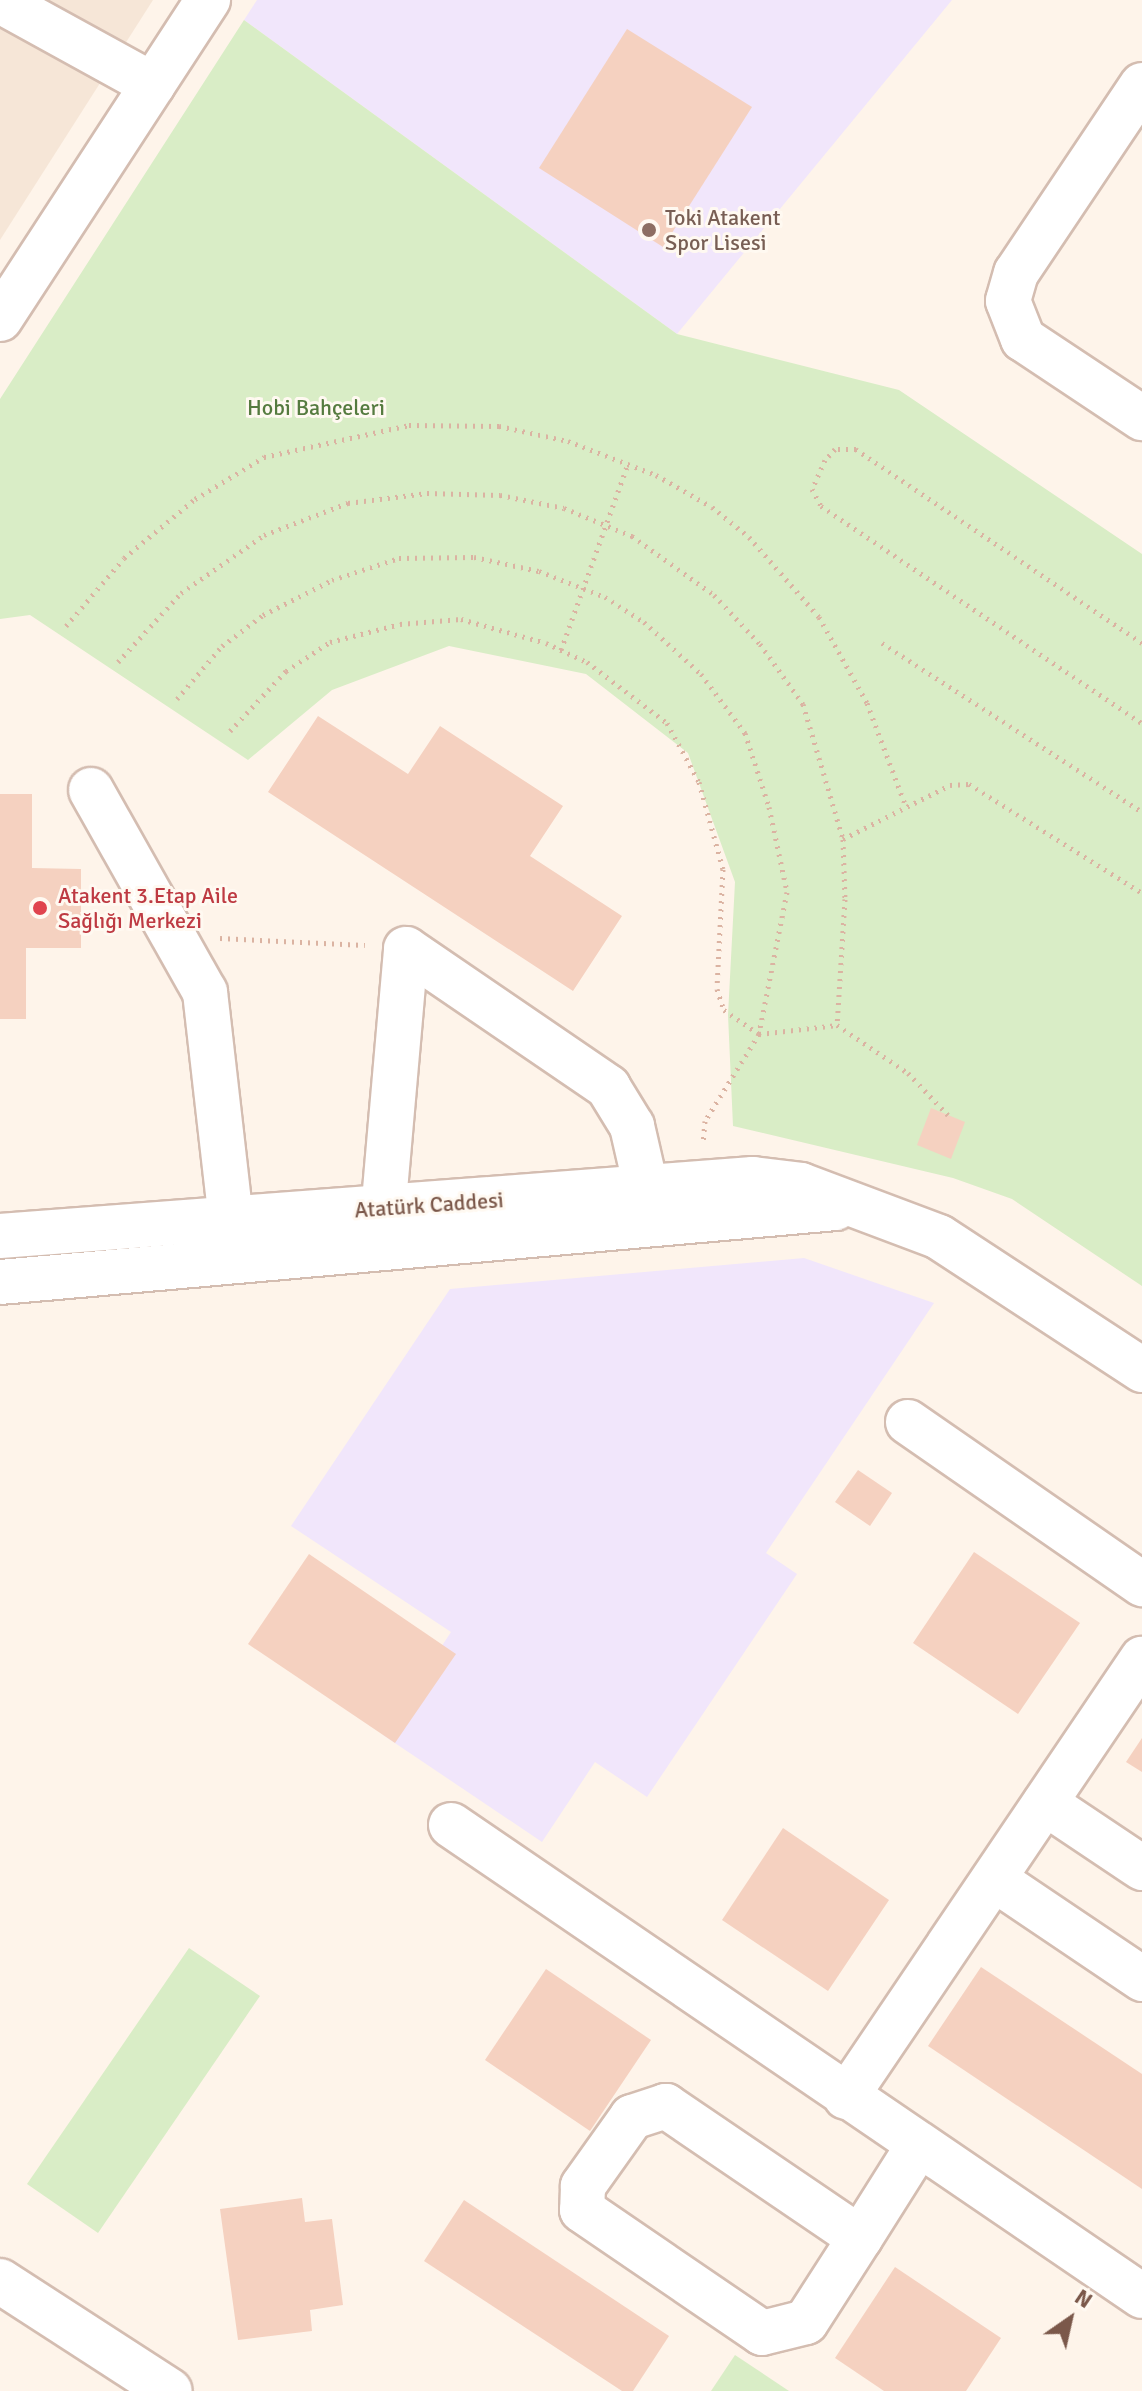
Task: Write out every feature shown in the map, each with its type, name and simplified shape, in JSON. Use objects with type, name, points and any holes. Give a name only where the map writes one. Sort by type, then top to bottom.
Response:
[{"type":"street","points":[[0,319],[208,0]]},
{"type":"street","points":[[2,3],[153,85]]},
{"type":"street","points":[[1142,85],[1016,273],[1008,301],[1023,339],[1142,418]]},
{"type":"street","points":[[91,790],[205,992],[234,1240]]},
{"type":"street","points":[[382,1227],[406,949],[608,1087],[632,1126],[646,1187]]},
{"type":"street","name":"Atatürk Caddesi","points":[[382,1227],[700,1181],[753,1179],[801,1185],[939,1237],[1142,1370]]},
{"type":"street","name":"Atatürk Caddesi","points":[[0,1282],[234,1240],[382,1227],[854,1206]]},
{"type":"street","name":"Atatürk Caddesi","points":[[0,1236],[234,1240]]},
{"type":"street","points":[[908,1422],[1142,1584]]},
{"type":"street","points":[[846,2097],[1142,1659]]},
{"type":"street","points":[[1045,1803],[1142,1868]]},
{"type":"street","points":[[451,1825],[1142,2296]]},
{"type":"street","points":[[994,1879],[1142,1979]]},
{"type":"street","points":[[860,2238],[666,2106],[632,2117],[583,2186],[582,2210],[762,2333],[806,2322],[860,2238],[918,2146]]},
{"type":"street","points":[[0,2281],[170,2391]]},
{"type":"path","points":[[66,626],[124,558],[195,499],[264,457],[409,425],[499,426],[568,441],[628,464],[712,507],[749,537],[819,617],[867,703],[906,807]]},
{"type":"path","points":[[1142,643],[856,449],[835,449],[825,460],[812,489],[821,506],[1142,723]]},
{"type":"path","points":[[561,650],[628,464]]},
{"type":"path","points":[[118,662],[181,593],[264,535],[348,503],[427,493],[500,495],[564,508],[632,536],[714,595],[760,644],[803,704],[843,839],[845,899],[837,1025]]},
{"type":"path","points":[[177,699],[222,646],[263,615],[332,580],[399,558],[474,557],[583,589],[644,622],[701,674],[745,733],[769,807],[787,892],[759,1034],[705,1121],[700,1181]]},
{"type":"path","points":[[230,731],[286,671],[330,642],[400,624],[461,619],[561,650],[587,662],[667,723],[699,782],[723,869],[717,989],[724,1010],[759,1034],[837,1025],[908,1073],[948,1115]]},
{"type":"path","points":[[882,643],[1142,812]]},
{"type":"path","points":[[843,839],[950,785],[975,785],[1142,893]]},
{"type":"path","points":[[174,936],[406,949]]},
{"type":"shaded area","points":[[0,0],[153,0],[0,240]]},
{"type":"shaded area","name":"Toki Atakent Spor Lisesi","points":[[257,0],[952,0],[677,334],[244,20]]},
{"type":"shaded area","points":[[804,1258],[934,1303],[766,1553],[797,1574],[647,1797],[595,1762],[542,1842],[383,1735],[451,1632],[291,1526],[450,1289]]},
{"type":"green space","name":"Hobi Bahçeleri","points":[[244,20],[677,334],[899,390],[1142,554],[1142,1286],[1012,1199],[953,1178],[733,1126],[728,1015],[735,882],[688,753],[586,674],[449,646],[332,690],[248,760],[30,615],[0,619],[0,399]]},
{"type":"green space","points":[[189,1948],[260,1996],[98,2233],[27,2184]]},
{"type":"green space","points":[[735,2355],[789,2391],[711,2391]]},
{"type":"building","points":[[627,29],[752,107],[663,247],[539,168]]},
{"type":"building","points":[[318,716],[408,774],[440,726],[563,806],[530,856],[622,916],[573,991],[268,792]]},
{"type":"building","name":"Atakent 3.Etap Aile Sağlığı Merkezi","points":[[0,794],[32,794],[32,868],[81,869],[81,948],[26,948],[26,1019],[0,1019]]},
{"type":"building","points":[[931,1108],[965,1122],[951,1159],[917,1145]]},
{"type":"building","points":[[858,1470],[892,1493],[870,1526],[835,1502]]},
{"type":"building","points":[[974,1552],[1080,1623],[1018,1714],[913,1643]]},
{"type":"building","points":[[309,1554],[456,1654],[395,1743],[248,1644]]},
{"type":"building","points":[[1142,1738],[1142,1772],[1126,1762]]},
{"type":"building","points":[[783,1828],[889,1900],[828,1991],[722,1920]]},
{"type":"building","points":[[981,1967],[1142,2074],[1142,2189],[928,2046]]},
{"type":"building","points":[[546,1969],[651,2040],[590,2131],[485,2060]]},
{"type":"building","points":[[302,2198],[305,2222],[332,2219],[343,2305],[310,2310],[312,2331],[238,2340],[220,2209]]},
{"type":"building","points":[[464,2200],[669,2336],[633,2391],[622,2391],[424,2261]]},
{"type":"building","points":[[895,2267],[1001,2338],[966,2391],[884,2391],[835,2358]]},
{"type":"place","name":"Toki Atakent Spor Lisesi","points":[[649,230]]},
{"type":"place","name":"Atakent 3.Etap Aile Sağlığı Merkezi","points":[[40,908]]}]
